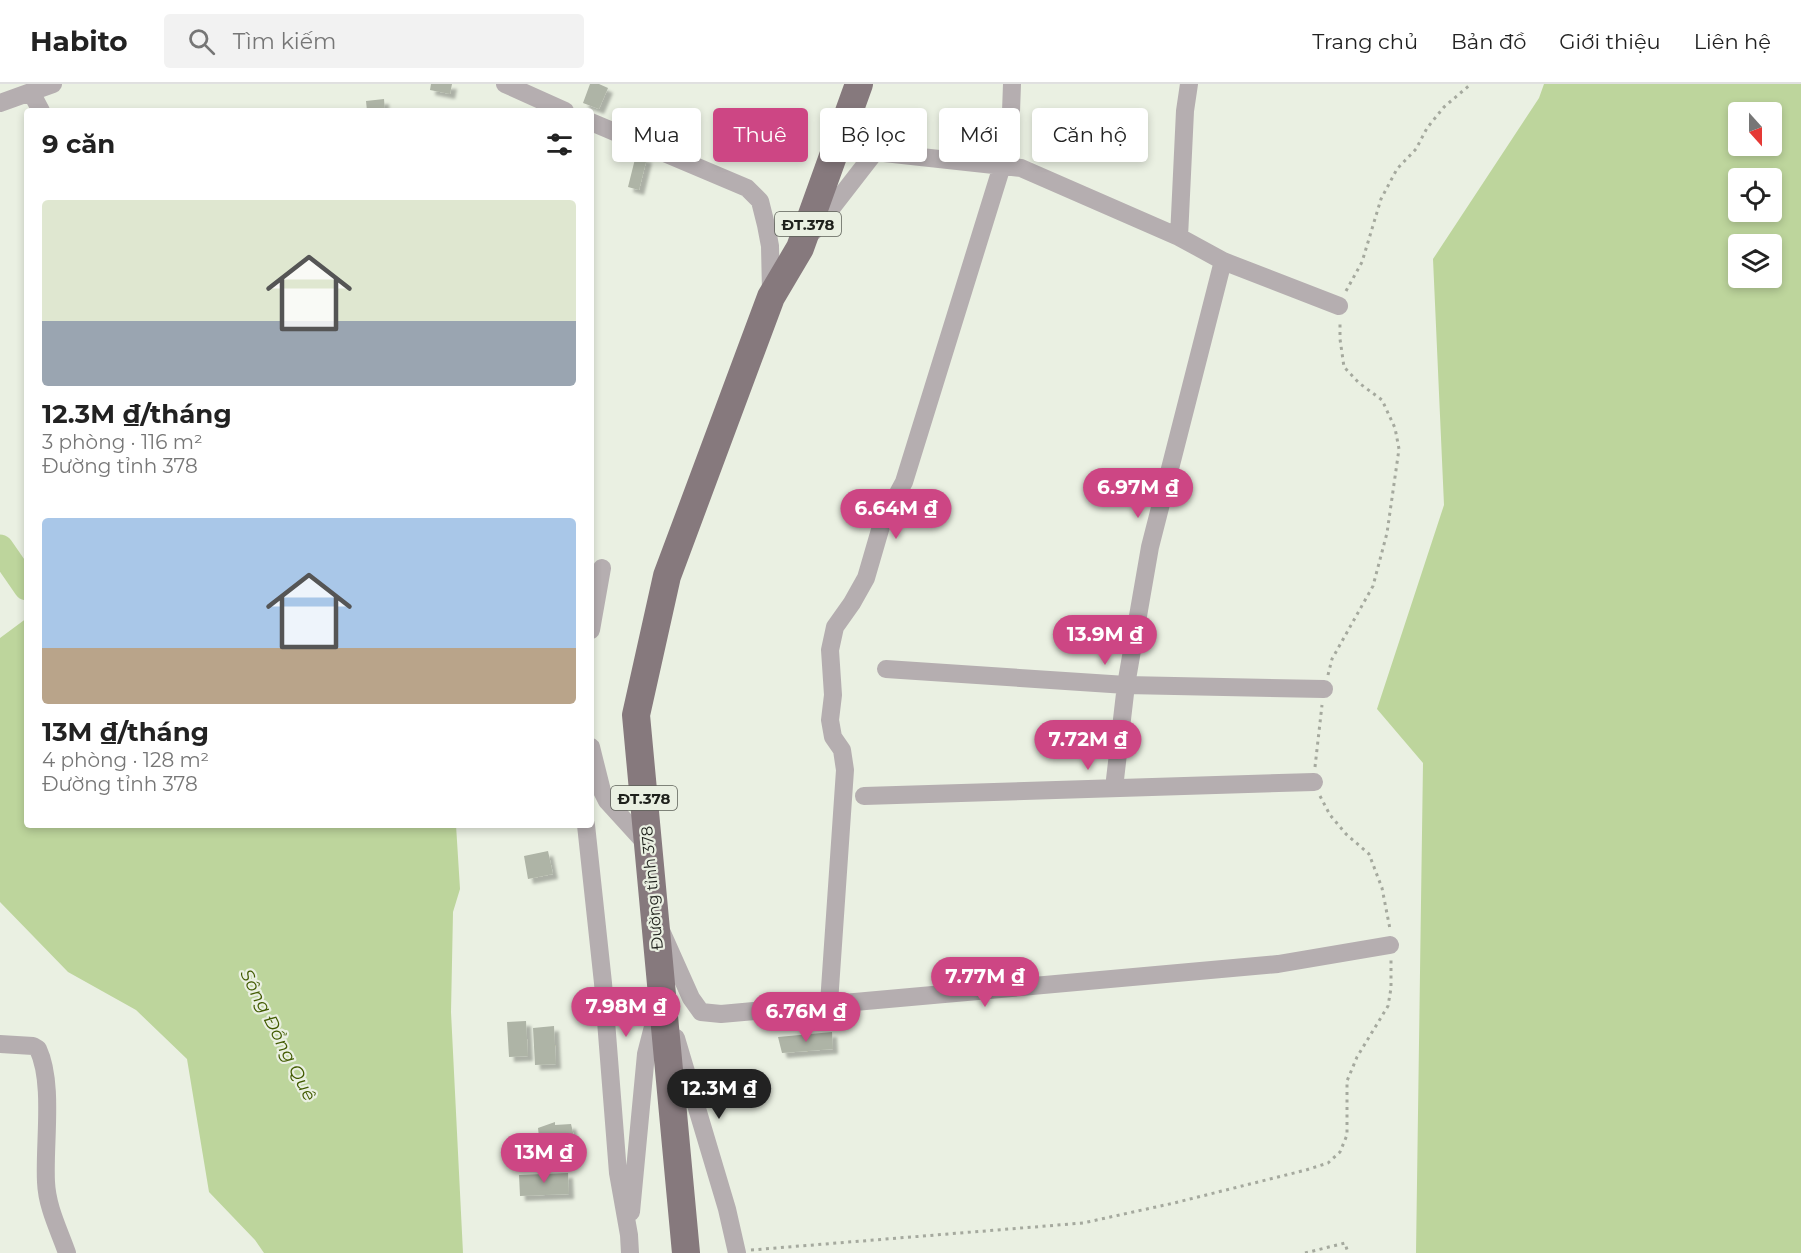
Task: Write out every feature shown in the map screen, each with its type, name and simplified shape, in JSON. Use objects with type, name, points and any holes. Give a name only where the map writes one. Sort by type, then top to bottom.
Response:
[{"type":"main road","name":"ĐT.378","points":[[771,297],[800,248],[859,84]]},
{"type":"main road","name":"Đường tỉnh 378","points":[[686,1253],[636,715],[667,576],[771,297]]},
{"type":"street","points":[[0,104],[54,84]]},
{"type":"street","points":[[505,84],[558,108]]},
{"type":"street","points":[[830,1003],[845,770],[842,750],[833,737],[830,720],[833,695],[830,650],[835,627],[867,578],[882,523],[904,482],[1010,140],[1012,84]]},
{"type":"street","points":[[1179,237],[1185,111],[1189,84]]},
{"type":"street","points":[[31,92],[39,108]]},
{"type":"street","points":[[594,123],[747,188],[760,201],[766,225],[770,246],[771,297]]},
{"type":"street","points":[[800,248],[875,152],[1021,168],[1179,237],[1223,261],[1340,306]]},
{"type":"street","points":[[1114,788],[1126,685],[1150,547],[1223,261]]},
{"type":"street","points":[[594,613],[602,568]]},
{"type":"street","points":[[886,669],[1126,685],[1324,689]]},
{"type":"street","points":[[594,759],[602,791],[607,801],[649,846]]},
{"type":"street","points":[[864,796],[1314,782]]},
{"type":"street","points":[[586,828],[603,983],[618,1173],[629,1244]]},
{"type":"street","points":[[655,917],[691,998],[701,1012],[721,1014],[1278,964],[1390,945]]},
{"type":"street","points":[[629,1244],[646,1054],[662,993]]},
{"type":"street","points":[[662,993],[727,1209],[737,1252]]},
{"type":"street","points":[[0,1044],[33,1046],[38,1049],[42,1057],[46,1084],[46,1185],[51,1210],[67,1253]]},
{"type":"path","points":[[737,1252],[1083,1223],[1306,1170],[1328,1163],[1340,1152],[1347,1135],[1347,1081],[1357,1057],[1388,1006],[1391,988],[1390,930],[1382,888],[1369,854],[1330,815],[1314,782],[1324,689],[1332,659],[1373,586],[1387,533],[1399,449],[1395,428],[1382,400],[1359,383],[1344,367],[1340,339],[1340,306],[1347,287],[1362,262],[1381,199],[1397,169],[1416,149],[1427,128],[1444,107],[1471,84]]},
{"type":"path","points":[[1305,1253],[1345,1243],[1348,1253]]},
{"type":"water","points":[[1544,84],[1801,84],[1801,1253],[1416,1253],[1423,763],[1377,709],[1444,505],[1433,259],[1539,98]]},
{"type":"water","points":[[24,620],[24,828],[456,828],[460,889],[453,912],[451,1012],[463,1253],[264,1253],[255,1240],[209,1192],[187,1059],[136,1010],[68,972],[0,902],[0,638]]},
{"type":"building","points":[[431,84],[452,84],[450,94],[430,90]]},
{"type":"building","points":[[590,84],[599,84],[608,88],[599,109],[583,103]]},
{"type":"building","points":[[384,99],[385,108],[367,108],[366,101]]},
{"type":"building","points":[[634,162],[646,162],[639,190],[628,187]]},
{"type":"building","points":[[548,851],[553,874],[528,879],[524,856]]},
{"type":"building","points":[[526,1021],[528,1056],[509,1057],[507,1022]]},
{"type":"building","points":[[554,1026],[556,1064],[535,1065],[533,1028]]},
{"type":"building","points":[[832,1032],[833,1049],[782,1053],[778,1037]]},
{"type":"building","points":[[555,1122],[555,1125],[571,1124],[577,1149],[536,1155],[534,1141],[539,1137],[538,1128]]},
{"type":"building","points":[[568,1173],[569,1194],[520,1196],[519,1175]]},
{"type":"waterway","name":"Sông Đồng Quê","points":[[0,548],[24,583]]}]
